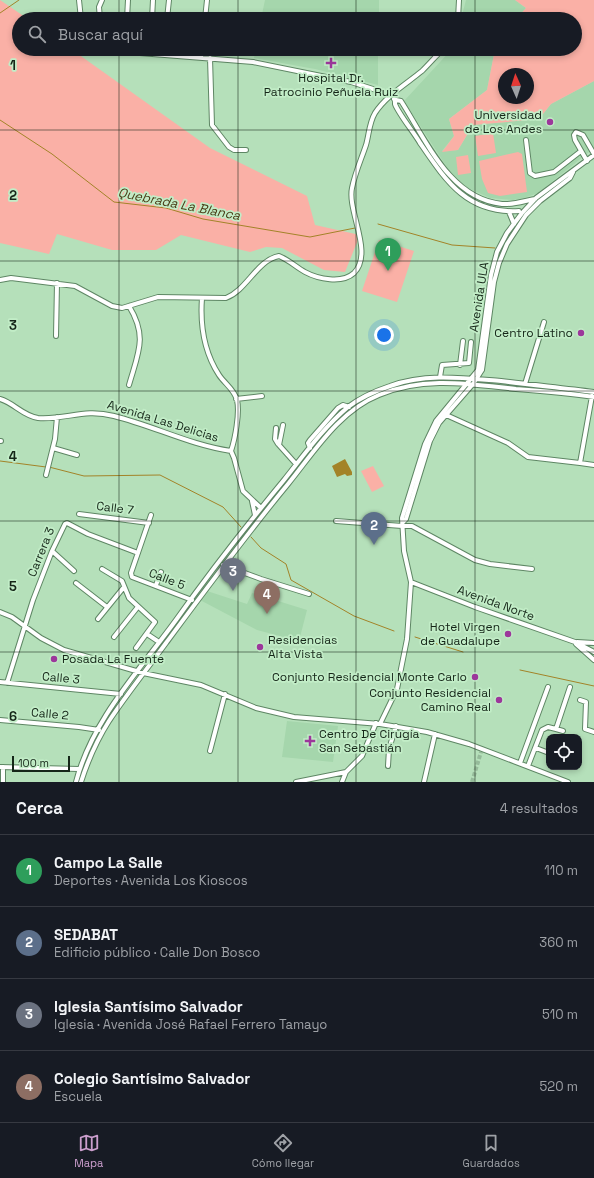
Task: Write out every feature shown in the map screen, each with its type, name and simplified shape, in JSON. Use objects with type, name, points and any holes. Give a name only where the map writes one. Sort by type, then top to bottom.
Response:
[{"type":"street","points":[[79,0],[80,12]]},
{"type":"street","points":[[99,12],[99,6],[102,0]]},
{"type":"street","points":[[127,12],[128,0]]},
{"type":"street","points":[[152,12],[153,0]]},
{"type":"street","points":[[168,12],[169,0]]},
{"type":"street","points":[[206,12],[207,0]]},
{"type":"street","points":[[458,12],[459,0]]},
{"type":"street","points":[[182,56],[252,62],[317,74],[392,95],[396,100],[401,101],[446,172],[459,186],[484,200],[511,204],[536,198]]},
{"type":"street","points":[[0,280],[11,278],[80,287],[112,306],[122,308],[144,300],[158,297],[226,298],[232,296],[274,257],[284,258],[305,272],[327,279],[341,279],[353,274],[358,268],[361,251],[358,225],[353,212],[350,197],[372,118],[381,105],[421,71],[436,56]]},
{"type":"street","points":[[210,58],[212,125],[229,147],[234,150],[246,150]]},
{"type":"street","points":[[396,100],[395,104],[404,119],[451,186],[468,199],[482,206],[509,212],[521,212]]},
{"type":"street","points":[[587,161],[574,137],[576,132],[583,135],[594,155]]},
{"type":"street","points":[[526,140],[530,173],[535,176],[554,172],[581,151]]},
{"type":"street","points":[[589,145],[594,142]]},
{"type":"street","name":"Avenida ULA","points":[[444,414],[468,384],[482,370],[494,282],[499,263],[511,237],[526,215],[540,201],[570,178],[574,172],[594,155]]},
{"type":"street","name":"Avenida ULA","points":[[444,414],[473,384],[478,370],[492,269],[497,252],[521,212],[536,198],[568,174],[574,172]]},
{"type":"street","points":[[511,204],[526,215]]},
{"type":"street","points":[[509,212],[514,224]]},
{"type":"street","points":[[56,336],[57,283]]},
{"type":"street","points":[[202,298],[202,325],[206,345],[220,376],[231,389],[236,399],[237,413],[230,451]]},
{"type":"street","points":[[129,306],[137,322],[141,340],[129,385]]},
{"type":"street","points":[[525,384],[544,322]]},
{"type":"street","points":[[460,365],[463,341]]},
{"type":"street","points":[[440,377],[442,365],[460,365],[469,363],[472,342]]},
{"type":"street","points":[[81,782],[90,756],[103,732],[143,672],[255,515],[310,448],[308,443],[310,440],[338,408],[344,405],[349,407],[364,397],[406,380],[440,377],[475,378],[593,395]]},
{"type":"street","points":[[76,782],[79,769],[98,730],[121,694],[159,642],[335,427],[350,414],[371,399],[396,389],[419,384],[473,384],[593,395]]},
{"type":"street","points":[[580,463],[593,395]]},
{"type":"street","points":[[236,399],[262,396]]},
{"type":"street","name":"Avenida Las Delicias","points":[[0,399],[31,417],[58,417],[86,412],[102,413],[158,428],[188,442],[230,451],[234,458],[243,492],[265,511]]},
{"type":"street","points":[[342,782],[346,772],[362,756],[397,689],[402,670],[407,639],[411,582],[404,551],[402,518],[425,444],[434,424],[444,414],[508,443],[528,457],[594,465]]},
{"type":"street","points":[[46,475],[53,448],[58,417]]},
{"type":"street","points":[[279,445],[283,425]]},
{"type":"street","points":[[276,428],[274,439],[296,464]]},
{"type":"street","points":[[53,448],[76,455]]},
{"type":"street","points":[[252,500],[255,515]]},
{"type":"street","name":"Calle 7","points":[[79,514],[149,522]]},
{"type":"street","points":[[138,553],[151,515]]},
{"type":"street","points":[[336,521],[402,524],[412,526],[475,560],[490,564],[532,569]]},
{"type":"street","name":"Carrera 3","points":[[8,683],[24,625],[52,551],[64,525],[67,523],[88,534],[138,553]]},
{"type":"street","points":[[52,551],[74,571]]},
{"type":"street","name":"Calle 5","points":[[138,553],[131,573],[132,577],[193,600]]},
{"type":"street","points":[[223,565],[309,594]]},
{"type":"street","points":[[102,569],[122,581],[127,596],[137,608],[156,623],[136,648]]},
{"type":"street","points":[[156,585],[160,572]]},
{"type":"street","name":"Avenida Norte","points":[[411,582],[475,607],[575,642],[594,652]]},
{"type":"street","points":[[76,583],[107,606]]},
{"type":"street","points":[[98,619],[107,606],[124,587]]},
{"type":"street","points":[[114,637],[137,608]]},
{"type":"street","points":[[0,612],[12,617],[49,643],[64,650],[138,671],[201,685],[225,694],[244,704],[282,715],[313,719],[378,723],[435,734],[520,763],[568,782]]},
{"type":"street","points":[[147,634],[159,642]]},
{"type":"street","points":[[575,642],[594,660]]},
{"type":"street","name":"Avenida Norte","points":[[575,642],[594,643]]},
{"type":"street","name":"Calle 3","points":[[0,682],[121,694]]},
{"type":"street","points":[[520,763],[548,687]]},
{"type":"street","points":[[556,729],[570,687]]},
{"type":"street","points":[[210,751],[225,694]]},
{"type":"street","points":[[580,700],[586,702],[585,729],[594,732]]},
{"type":"street","name":"Calle 2","points":[[0,720],[98,730],[103,732]]},
{"type":"street","points":[[388,766],[389,749],[396,726]]},
{"type":"street","points":[[528,766],[542,730],[548,727],[563,731]]},
{"type":"street","points":[[424,782],[435,734]]},
{"type":"street","points":[[536,748],[546,752]]},
{"type":"street","points":[[3,782],[2,767],[79,769]]},
{"type":"street","points":[[296,782],[346,772]]},
{"type":"shaded area","points":[[0,0],[18,12],[12,12],[12,56],[81,56],[210,148],[307,196],[315,225],[360,235],[345,272],[324,270],[282,248],[266,247],[250,252],[181,235],[156,250],[112,250],[57,234],[49,254],[0,243]]},
{"type":"shaded area","points":[[265,0],[379,0],[379,12],[262,12]]},
{"type":"shaded area","points":[[466,0],[515,0],[526,8],[522,12],[463,12]]},
{"type":"shaded area","points":[[515,0],[594,0],[594,81],[551,104],[539,119],[473,125],[458,150],[442,152],[454,136],[449,119],[487,90],[494,56],[582,56],[582,12],[522,12],[526,8]]},
{"type":"shaded area","name":"Hospital Dr. Patrocinio Peñuela Ruiz","points":[[254,56],[378,56],[378,85],[315,69],[254,58]]},
{"type":"shaded area","name":"Universidad de Los Andes","points":[[446,56],[494,56],[487,90],[449,119],[454,136],[442,151],[458,150],[473,125],[539,119],[551,104],[594,81],[594,148],[538,193],[513,200],[490,198],[468,188],[452,175],[404,101]]},
{"type":"shaded area","points":[[493,133],[496,153],[478,156],[475,136]]},
{"type":"shaded area","points":[[518,152],[522,154],[527,192],[500,196],[488,193],[482,179],[479,161]]},
{"type":"shaded area","points":[[468,155],[471,173],[458,175],[456,157]]},
{"type":"shaded area","points":[[379,240],[414,251],[397,302],[362,291]]},
{"type":"shaded area","points":[[345,459],[352,472],[352,475],[347,476],[345,474],[337,477],[332,466]]},
{"type":"shaded area","points":[[373,466],[384,486],[372,492],[361,471]]},
{"type":"shaded area","points":[[207,591],[247,604],[252,593],[307,610],[299,641],[257,630],[200,600]]},
{"type":"shaded area","name":"Centro De Cirugía San Sebastián","points":[[287,721],[338,726],[333,762],[282,757]]},
{"type":"waterway","points":[[0,13],[19,0]]},
{"type":"waterway","name":"Quebrada La Blanca","points":[[0,120],[52,154],[114,202],[166,208],[203,219],[310,237],[355,228]]},
{"type":"waterway","name":"Quebrada La Blanca","points":[[378,224],[452,245],[495,248]]},
{"type":"waterway","points":[[0,461],[46,467]]},
{"type":"waterway","points":[[49,467],[84,476],[160,475],[223,507],[241,527]]},
{"type":"waterway","points":[[251,537],[261,548],[286,564],[291,580],[354,616],[394,631]]},
{"type":"waterway","points":[[415,637],[463,652]]},
{"type":"waterway","points":[[520,670],[594,686]]},
{"type":"tunnel","points":[[472,782],[481,752]]},
{"type":"place","name":"Hospital Dr. Patrocinio Peñuela Ruiz","points":[[331,63]]},
{"type":"place","name":"Universidad de Los Andes","points":[[550,122]]},
{"type":"place","name":"Campo La Salle","points":[[388,271]]},
{"type":"place","name":"Centro Latino","points":[[581,333]]},
{"type":"place","name":"SEDABAT","points":[[374,545]]},
{"type":"place","name":"Iglesia Santísimo Salvador","points":[[233,591]]},
{"type":"place","name":"Colegio Santísimo Salvador","points":[[267,614]]},
{"type":"place","name":"Hotel Virgen de Guadalupe","points":[[508,634]]},
{"type":"place","name":"Residencias Alta Vista","points":[[260,647]]},
{"type":"place","name":"Posada La Fuente","points":[[54,659]]},
{"type":"place","name":"Conjunto Residencial Monte Carlo","points":[[475,677]]},
{"type":"place","name":"Conjunto Residencial Camino Real","points":[[499,700]]},
{"type":"place","name":"Centro De Cirugía San Sebastián","points":[[310,741]]}]
